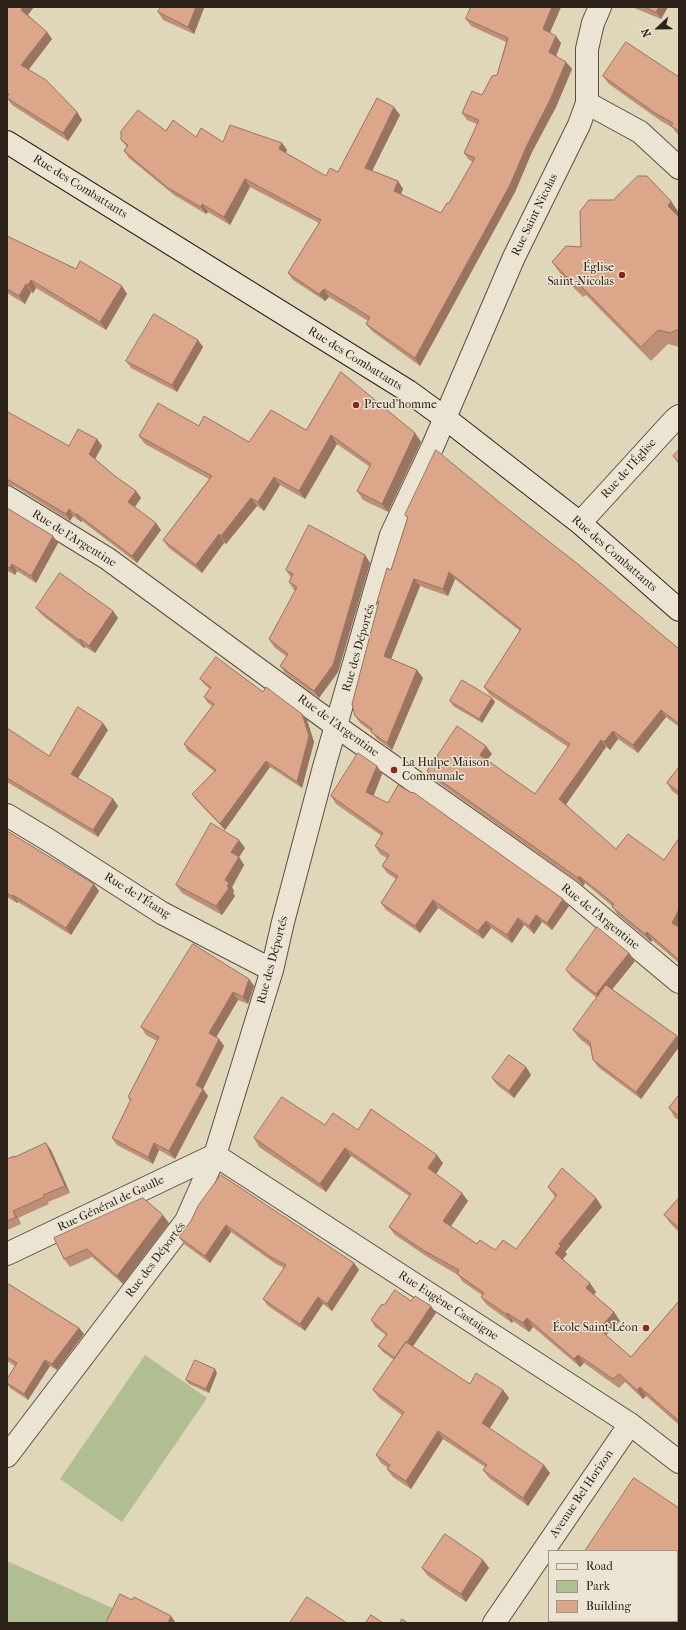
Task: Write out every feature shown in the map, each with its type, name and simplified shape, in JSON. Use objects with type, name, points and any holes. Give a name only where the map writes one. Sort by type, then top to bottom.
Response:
[{"type":"street","name":"Rue Saint Nicolas","points":[[445,418],[514,256],[579,125],[587,103],[587,49],[593,23],[600,7]]},
{"type":"street","points":[[587,103],[640,132],[679,168]]},
{"type":"street","name":"Rue des Combattants","points":[[7,142],[401,387],[445,418],[580,523],[679,610]]},
{"type":"street","name":"Rue de l'Église","points":[[580,523],[674,419],[679,416]]},
{"type":"street","name":"Rue des Déportés","points":[[7,1456],[186,1221],[215,1155],[272,970],[283,922],[336,726],[391,535],[445,418]]},
{"type":"street","name":"Rue de l'Argentine","points":[[7,497],[108,559],[336,726],[570,891],[679,982]]},
{"type":"street","name":"Rue de l'Étang","points":[[7,815],[162,913],[272,970]]},
{"type":"street","name":"Rue Général de Gaulle","points":[[7,1254],[215,1155]]},
{"type":"street","name":"Rue Eugène Castaigne","points":[[215,1155],[630,1424],[679,1462]]},
{"type":"street","name":"Avenue Bel Horizon","points":[[494,1623],[630,1424]]},
{"type":"green space","points":[[145,1355],[207,1398],[122,1522],[60,1479]]},
{"type":"green space","points":[[7,1561],[119,1611],[114,1623],[7,1623]]},
{"type":"building","points":[[7,7],[23,7],[21,10],[47,32],[21,65],[46,80],[77,112],[63,133],[7,98],[9,94],[7,93]]},
{"type":"building","points":[[161,7],[196,7],[188,27],[158,12]]},
{"type":"building","points":[[471,7],[552,7],[543,29],[556,36],[549,52],[566,62],[510,185],[415,358],[366,324],[370,317],[324,289],[319,294],[288,273],[321,220],[245,179],[224,217],[202,204],[201,207],[168,188],[124,151],[128,145],[121,140],[121,131],[138,110],[166,131],[173,120],[196,137],[201,128],[223,142],[230,125],[282,143],[279,149],[326,176],[330,168],[338,172],[377,98],[394,107],[365,168],[398,181],[394,191],[441,213],[447,203],[449,203],[475,158],[464,153],[479,120],[462,113],[472,91],[482,95],[492,76],[497,75],[508,38],[466,19]]},
{"type":"building","points":[[645,7],[659,7],[656,12]]},
{"type":"building","points":[[626,42],[679,77],[679,131],[671,126],[673,123],[655,113],[603,76]]},
{"type":"building","name":"Église Saint-Nicolas","points":[[638,176],[647,176],[671,201],[668,206],[679,217],[679,329],[670,333],[658,330],[641,347],[576,281],[573,283],[552,262],[566,246],[581,247],[580,211],[589,200],[613,200]]},
{"type":"building","points":[[7,236],[76,269],[80,261],[122,286],[100,322],[31,280],[28,285],[26,284],[19,296],[7,289]]},
{"type":"building","points":[[154,314],[198,340],[172,385],[126,361]]},
{"type":"building","points":[[341,372],[415,433],[382,504],[357,491],[371,464],[331,435],[299,491],[274,477],[258,502],[251,498],[221,536],[219,534],[196,565],[163,540],[212,476],[139,436],[158,403],[199,426],[204,416],[249,442],[271,410],[306,430]]},
{"type":"building","points":[[8,412],[69,446],[78,429],[97,439],[89,454],[115,476],[136,491],[128,502],[156,523],[132,556],[69,509],[66,514],[7,479]]},
{"type":"building","points":[[436,450],[579,565],[679,649],[679,724],[661,710],[633,745],[613,731],[604,742],[601,740],[559,799],[616,849],[628,834],[664,860],[679,838],[679,909],[672,923],[679,927],[679,960],[647,932],[645,934],[612,907],[614,904],[579,876],[578,878],[427,771],[457,726],[486,746],[480,755],[535,794],[570,744],[484,687],[521,629],[449,572],[443,589],[414,579],[384,656],[417,670],[387,743],[371,732],[372,729],[355,716],[352,704],[379,601],[376,605],[387,568],[391,570],[408,517],[405,515]]},
{"type":"building","points":[[679,450],[679,462],[673,456]]},
{"type":"building","points":[[7,508],[53,536],[31,576],[12,564],[10,568],[7,567]]},
{"type":"building","points":[[309,525],[365,555],[333,665],[314,691],[280,666],[288,654],[269,639],[297,587],[289,582],[293,574],[286,570]]},
{"type":"building","points":[[60,573],[113,611],[89,646],[36,608]]},
{"type":"building","points":[[216,657],[263,692],[266,687],[302,714],[309,736],[297,782],[266,761],[220,824],[192,794],[216,770],[184,744],[214,704],[204,697],[211,687],[200,679]]},
{"type":"building","points":[[462,680],[492,698],[479,719],[450,701]]},
{"type":"building","points":[[78,707],[103,723],[71,774],[113,799],[93,830],[7,778],[7,728],[49,756]]},
{"type":"building","points":[[358,753],[377,766],[366,792],[388,803],[398,785],[412,793],[413,792],[563,899],[547,923],[536,915],[529,926],[518,918],[507,935],[486,921],[478,931],[433,900],[415,926],[381,903],[398,876],[382,866],[389,855],[375,846],[383,833],[331,796]]},
{"type":"building","points":[[679,767],[679,792],[667,783]]},
{"type":"building","points":[[211,823],[239,840],[231,852],[239,857],[225,880],[229,883],[227,886],[229,888],[216,906],[176,885]]},
{"type":"building","points":[[7,831],[94,884],[66,928],[13,895],[12,896],[7,893]]},
{"type":"building","points":[[597,927],[629,953],[596,994],[566,970]]},
{"type":"building","points":[[193,944],[249,979],[243,997],[233,992],[209,1033],[219,1039],[196,1085],[203,1089],[169,1151],[154,1143],[148,1157],[112,1138],[131,1099],[128,1097],[159,1037],[141,1027]]},
{"type":"building","points":[[606,985],[677,1036],[636,1092],[593,1060],[590,1042],[573,1030]]},
{"type":"building","points":[[509,1055],[526,1067],[509,1091],[492,1078]]},
{"type":"building","points":[[679,1095],[679,1116],[669,1108]]},
{"type":"building","points":[[282,1097],[325,1125],[333,1113],[358,1130],[371,1109],[437,1155],[428,1168],[462,1193],[443,1221],[477,1244],[480,1240],[495,1250],[503,1240],[516,1249],[557,1195],[548,1187],[562,1168],[596,1198],[559,1244],[561,1246],[555,1253],[590,1283],[586,1288],[614,1312],[599,1329],[631,1357],[679,1301],[679,1421],[640,1387],[637,1390],[619,1374],[613,1379],[578,1355],[574,1359],[527,1318],[523,1323],[507,1313],[506,1314],[481,1297],[484,1293],[457,1274],[459,1270],[423,1250],[389,1227],[411,1194],[345,1148],[320,1184],[254,1138]]},
{"type":"building","points":[[46,1143],[65,1186],[43,1195],[44,1197],[13,1211],[16,1217],[7,1221],[7,1159]]},
{"type":"building","points":[[221,1175],[354,1263],[327,1304],[318,1297],[300,1324],[263,1299],[286,1265],[271,1257],[226,1225],[205,1256],[179,1237],[191,1221],[198,1206]]},
{"type":"building","points":[[143,1198],[163,1215],[117,1276],[87,1249],[64,1259],[54,1238]]},
{"type":"building","points":[[679,1198],[679,1228],[664,1215]]},
{"type":"building","points":[[7,1283],[79,1328],[52,1364],[45,1360],[24,1394],[7,1383],[7,1379],[17,1363],[7,1357]]},
{"type":"building","points":[[395,1290],[411,1301],[415,1296],[431,1306],[395,1358],[378,1346],[387,1334],[371,1320],[381,1305],[385,1304]]},
{"type":"building","points":[[406,1342],[470,1384],[476,1373],[503,1390],[482,1423],[544,1465],[523,1498],[483,1470],[487,1465],[438,1431],[406,1481],[387,1469],[390,1465],[376,1455],[404,1412],[373,1390]]},
{"type":"building","points":[[195,1360],[215,1369],[206,1389],[186,1380]]},
{"type":"building","points":[[634,1478],[679,1508],[679,1612],[678,1550],[586,1550]]},
{"type":"building","points":[[445,1534],[483,1560],[461,1594],[422,1568]]},
{"type":"building","points":[[120,1594],[132,1600],[134,1597],[171,1616],[168,1623],[106,1623]]},
{"type":"building","points":[[307,1597],[347,1623],[290,1623]]},
{"type":"building","points":[[371,1615],[383,1623],[366,1623]]},
{"type":"building","points":[[402,1619],[408,1623],[400,1623]]},
{"type":"place","name":"Église Saint-Nicolas","points":[[622,275]]},
{"type":"place","name":"Preud'homme","points":[[356,405]]},
{"type":"place","name":"La Hulpe Maison Communale","points":[[394,770]]},
{"type":"place","name":"École Saint Léon","points":[[646,1328]]}]
